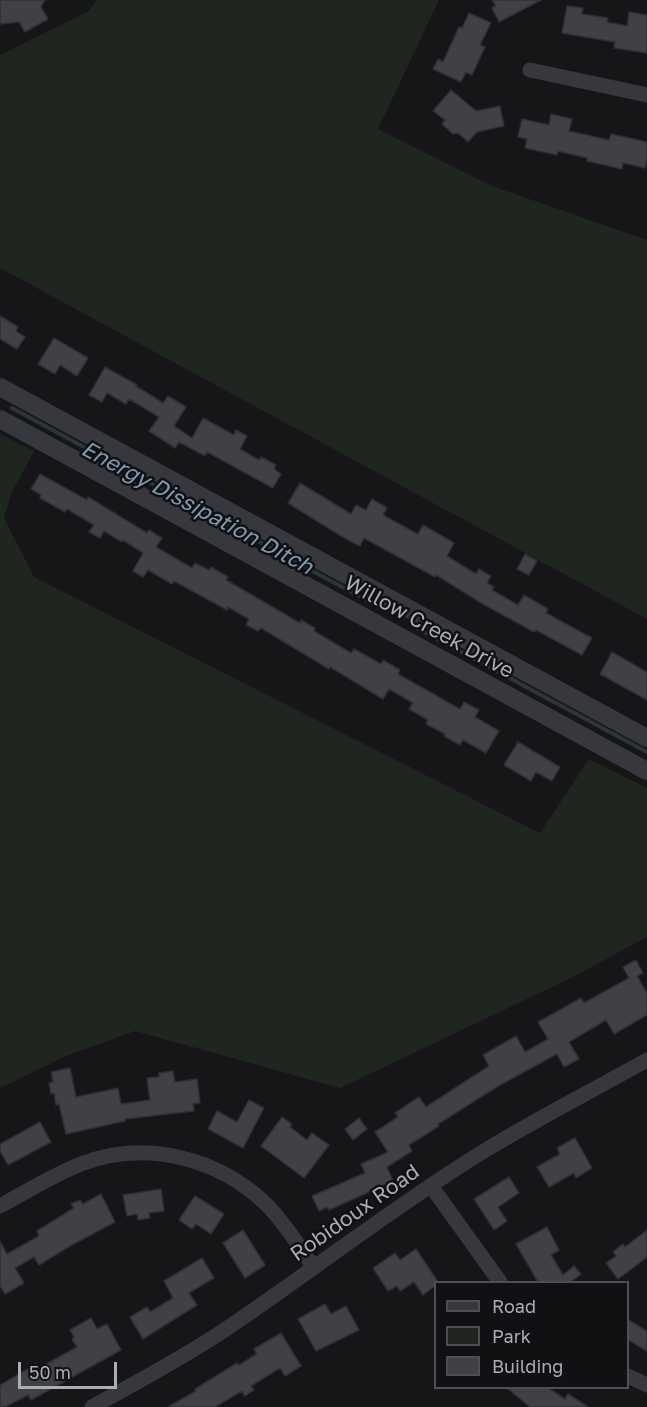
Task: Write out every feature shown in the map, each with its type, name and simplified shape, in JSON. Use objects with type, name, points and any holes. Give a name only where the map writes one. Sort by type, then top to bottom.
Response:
[{"type":"street","points":[[530,70],[647,95]]},
{"type":"street","name":"Willow Creek Drive","points":[[0,387],[647,738]]},
{"type":"street","name":"Willow Creek Drive","points":[[0,419],[647,771]]},
{"type":"street","name":"Robidoux Road","points":[[92,1407],[224,1331],[431,1186],[521,1128],[647,1060]]},
{"type":"street","points":[[0,1206],[82,1164],[110,1156],[140,1152],[168,1155],[214,1168],[246,1187],[277,1217],[314,1267]]},
{"type":"street","points":[[431,1186],[499,1281]]},
{"type":"street","points":[[629,1377],[647,1385]]},
{"type":"green space","points":[[97,0],[439,0],[378,129],[492,186],[647,240],[647,619],[0,268],[0,55],[89,11]]},
{"type":"green space","points":[[0,434],[34,451],[12,492],[4,518],[34,577],[540,833],[589,759],[647,788],[647,937],[573,977],[340,1088],[135,1031],[66,1056],[0,1088]]},
{"type":"building","points":[[0,0],[45,0],[41,7],[48,19],[25,32],[19,22],[0,24]]},
{"type":"building","points":[[492,0],[541,0],[499,22],[492,8],[496,6]]},
{"type":"building","points":[[567,6],[583,8],[582,14],[608,18],[607,22],[627,26],[629,12],[647,15],[647,53],[614,48],[615,42],[562,33]]},
{"type":"building","points":[[469,13],[491,23],[480,45],[485,47],[472,75],[466,72],[461,82],[433,69],[438,59],[443,62],[459,27],[462,28]]},
{"type":"building","points":[[451,90],[476,111],[500,106],[504,126],[477,132],[468,142],[458,133],[453,134],[442,124],[445,120],[433,111]]},
{"type":"building","points":[[551,114],[572,119],[569,131],[609,140],[611,134],[647,142],[645,168],[623,163],[622,169],[558,151],[557,155],[525,148],[527,139],[518,137],[522,119],[549,125]]},
{"type":"building","points":[[0,316],[18,327],[16,331],[25,337],[17,349],[0,339]]},
{"type":"building","points":[[54,338],[88,358],[77,376],[60,365],[55,374],[38,364]]},
{"type":"building","points":[[105,367],[163,403],[168,396],[186,407],[174,426],[192,438],[203,418],[234,435],[236,430],[247,436],[240,449],[259,460],[261,457],[276,465],[274,469],[281,474],[273,488],[207,452],[205,456],[179,442],[175,448],[149,431],[159,417],[129,399],[126,404],[107,393],[102,402],[89,395]]},
{"type":"building","points":[[40,474],[87,500],[88,497],[147,533],[149,530],[162,538],[156,547],[192,568],[195,563],[209,570],[211,567],[228,577],[226,580],[300,623],[301,620],[315,628],[314,631],[351,653],[354,649],[381,664],[383,660],[400,670],[398,674],[460,709],[464,702],[479,710],[475,717],[499,731],[486,753],[463,740],[460,745],[444,736],[445,734],[426,724],[428,720],[409,709],[413,703],[389,689],[383,699],[261,628],[258,631],[246,625],[249,619],[228,607],[227,610],[174,581],[172,584],[148,570],[143,577],[133,571],[143,553],[104,531],[100,538],[89,532],[94,525],[67,509],[65,512],[40,498],[41,495],[31,489]]},
{"type":"building","points":[[300,483],[351,514],[356,505],[366,510],[372,499],[387,508],[383,515],[412,531],[418,534],[423,525],[454,543],[447,556],[476,574],[479,569],[491,576],[487,583],[494,587],[492,590],[518,605],[524,595],[548,609],[546,613],[592,638],[582,655],[536,630],[534,632],[436,575],[435,577],[364,538],[360,546],[346,539],[288,503]]},
{"type":"building","points":[[525,554],[537,561],[529,575],[517,569]]},
{"type":"building","points":[[612,652],[647,672],[647,700],[600,674]]},
{"type":"building","points":[[518,742],[560,767],[552,781],[536,772],[531,781],[504,765]]},
{"type":"building","points":[[636,960],[643,973],[637,976],[647,993],[647,1015],[614,1034],[606,1020],[569,1042],[579,1059],[564,1067],[557,1054],[500,1085],[409,1145],[412,1151],[387,1167],[393,1181],[329,1210],[327,1207],[319,1211],[312,1196],[365,1173],[361,1164],[388,1152],[375,1132],[398,1117],[395,1113],[419,1097],[426,1107],[489,1066],[483,1055],[516,1036],[525,1052],[548,1039],[538,1022],[581,998],[584,1003],[629,978],[623,967]]},
{"type":"building","points":[[70,1068],[76,1097],[118,1088],[121,1104],[150,1100],[147,1078],[159,1077],[159,1073],[173,1071],[175,1082],[197,1079],[200,1103],[193,1104],[194,1111],[125,1119],[125,1121],[66,1134],[59,1104],[56,1105],[49,1083],[53,1082],[51,1072]]},
{"type":"building","points":[[249,1100],[264,1108],[243,1148],[208,1129],[217,1111],[237,1122]]},
{"type":"building","points":[[282,1117],[292,1124],[290,1127],[307,1140],[312,1133],[329,1145],[304,1178],[261,1146]]},
{"type":"building","points":[[359,1118],[367,1129],[353,1140],[345,1129]]},
{"type":"building","points":[[40,1122],[51,1142],[8,1165],[0,1151],[0,1144]]},
{"type":"building","points":[[575,1138],[592,1168],[576,1178],[574,1173],[549,1187],[537,1167],[560,1154],[557,1148]]},
{"type":"building","points":[[509,1177],[519,1193],[498,1207],[507,1221],[494,1230],[474,1199]]},
{"type":"building","points":[[161,1189],[164,1211],[149,1213],[150,1218],[138,1220],[137,1214],[127,1216],[123,1195]]},
{"type":"building","points":[[101,1194],[115,1222],[39,1265],[34,1257],[15,1268],[24,1283],[5,1294],[0,1286],[0,1241],[7,1254],[39,1236],[37,1231],[74,1208],[71,1204],[80,1200],[83,1204]]},
{"type":"building","points":[[195,1196],[224,1214],[211,1234],[196,1224],[192,1229],[179,1220]]},
{"type":"building","points":[[547,1227],[559,1250],[551,1255],[563,1275],[574,1266],[581,1274],[572,1281],[537,1281],[516,1244]]},
{"type":"building","points":[[243,1230],[265,1265],[245,1278],[223,1243]]},
{"type":"building","points":[[647,1230],[647,1257],[618,1279],[606,1263],[616,1256],[613,1252],[623,1244],[625,1247]]},
{"type":"building","points":[[416,1249],[437,1281],[434,1281],[434,1287],[423,1295],[414,1282],[400,1291],[397,1286],[388,1291],[373,1268],[395,1253],[400,1260]]},
{"type":"building","points":[[202,1258],[214,1278],[189,1293],[197,1305],[143,1339],[130,1317],[147,1307],[150,1312],[173,1298],[164,1281]]},
{"type":"building","points":[[325,1304],[331,1314],[346,1306],[359,1330],[316,1351],[298,1319]]},
{"type":"building","points":[[91,1318],[97,1329],[107,1324],[121,1350],[31,1400],[28,1395],[5,1407],[0,1407],[0,1385],[36,1364],[39,1368],[77,1347],[70,1330]]},
{"type":"building","points":[[629,1320],[647,1331],[647,1351],[629,1340]]},
{"type":"building","points":[[281,1333],[301,1366],[285,1376],[280,1368],[251,1386],[254,1390],[245,1396],[242,1391],[215,1407],[168,1407],[237,1363],[239,1365],[257,1354],[254,1349]]},
{"type":"building","points":[[508,1389],[550,1389],[565,1399],[568,1394],[588,1407],[530,1407]]},
{"type":"waterway","name":"Energy Dissipation Ditch","points":[[12,408],[381,608]]},
{"type":"waterway","name":"Energy Dissipation Ditch","points":[[413,626],[647,752]]}]
